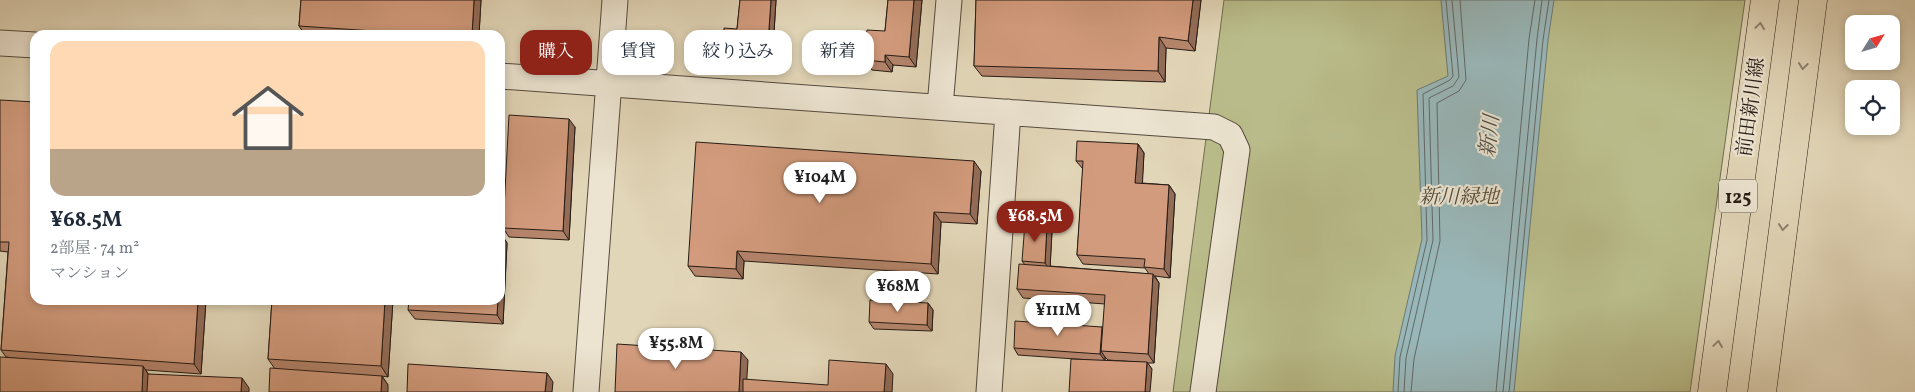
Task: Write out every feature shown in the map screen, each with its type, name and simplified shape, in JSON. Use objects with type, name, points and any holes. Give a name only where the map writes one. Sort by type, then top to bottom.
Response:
[{"type":"main road","name":"前田新川線","points":[[1712,392],[1765,0]]},
{"type":"main road","name":"125","points":[[1762,392],[1813,0]]},
{"type":"street","points":[[586,392],[614,0]]},
{"type":"street","points":[[940,107],[949,0]]},
{"type":"street","points":[[0,43],[30,45]]},
{"type":"street","points":[[505,76],[1214,127],[1230,135],[1236,150],[1203,392]]},
{"type":"street","points":[[989,392],[1008,112]]},
{"type":"green space","name":"新川緑地","points":[[1224,0],[1745,0],[1690,392],[1173,392]]},
{"type":"water","name":"新川","points":[[1441,0],[1554,0],[1548,40],[1514,392],[1393,392],[1395,356],[1422,239],[1417,90],[1448,76]]},
{"type":"building","points":[[301,0],[474,0],[472,30],[359,30],[299,26]]},
{"type":"building","points":[[740,0],[771,0],[769,30],[724,30],[724,28],[737,29]]},
{"type":"building","points":[[888,0],[914,0],[909,57],[885,55],[885,62],[874,61],[874,30],[885,31]]},
{"type":"building","points":[[976,0],[1193,0],[1188,41],[1159,37],[1158,71],[974,66]]},
{"type":"building","points":[[0,100],[30,102],[30,305],[198,305],[194,364],[1,350],[9,242],[0,242]]},
{"type":"building","points":[[509,115],[569,119],[563,231],[505,228]]},
{"type":"building","points":[[1077,141],[1138,144],[1135,183],[1169,185],[1164,269],[1144,267],[1145,259],[1077,255],[1083,161],[1076,161]]},
{"type":"building","points":[[696,142],[974,161],[970,214],[934,212],[931,264],[737,251],[736,269],[688,266]]},
{"type":"building","points":[[1025,223],[1047,225],[1045,263],[1022,261]]},
{"type":"building","points":[[1019,264],[1153,274],[1148,354],[1101,351],[1105,295],[1017,289]]},
{"type":"building","points":[[870,300],[928,303],[927,325],[869,322]]},
{"type":"building","points":[[272,305],[385,305],[381,366],[268,359]]},
{"type":"building","points":[[408,305],[498,305],[497,315],[408,310]]},
{"type":"building","points":[[1015,321],[1102,327],[1100,354],[1014,348]]},
{"type":"building","points":[[617,344],[741,352],[739,392],[615,392]]},
{"type":"building","points":[[0,357],[143,366],[142,392],[0,392]]},
{"type":"building","points":[[1071,359],[1147,362],[1145,392],[1069,392]]},
{"type":"building","points":[[829,360],[886,364],[884,392],[743,392],[743,379],[828,385]]},
{"type":"building","points":[[408,364],[547,373],[545,392],[407,392]]},
{"type":"building","points":[[270,368],[382,376],[381,392],[269,392]]},
{"type":"building","points":[[148,374],[242,378],[241,392],[147,392]]}]
